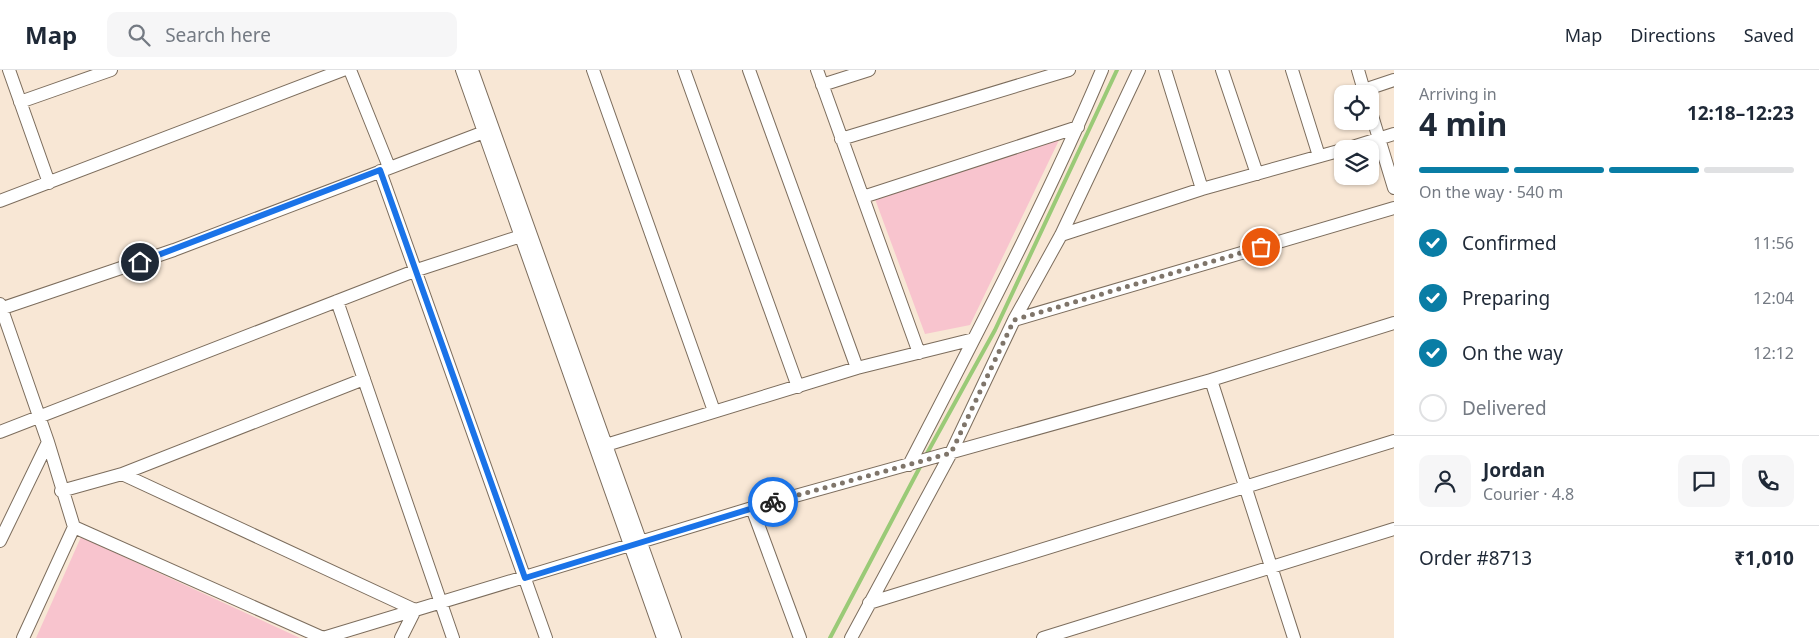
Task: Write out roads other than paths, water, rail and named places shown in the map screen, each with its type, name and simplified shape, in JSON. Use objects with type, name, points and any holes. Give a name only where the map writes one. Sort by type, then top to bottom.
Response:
[{"type":"street","points":[[9,70],[49,183]]},
{"type":"street","points":[[20,102],[111,70]]},
{"type":"street","points":[[0,201],[343,70]]},
{"type":"street","points":[[350,70],[417,270],[546,638]]},
{"type":"street","points":[[462,70],[521,236],[636,544],[675,638]]},
{"type":"street","points":[[472,70],[606,445],[663,638]]},
{"type":"street","points":[[593,70],[714,411]]},
{"type":"street","points":[[684,70],[798,387]]},
{"type":"street","points":[[749,70],[857,368]]},
{"type":"street","points":[[816,70],[919,353]]},
{"type":"street","points":[[822,85],[869,70]]},
{"type":"street","points":[[841,139],[1069,70]]},
{"type":"street","points":[[909,465],[974,340],[1078,127],[1102,70]]},
{"type":"street","points":[[851,638],[951,453],[1014,320],[1061,235],[1139,70]]},
{"type":"street","points":[[1165,70],[1202,189]]},
{"type":"street","points":[[1222,70],[1257,174]]},
{"type":"street","points":[[1292,70],[1318,156]]},
{"type":"street","points":[[1358,70],[1363,85]]},
{"type":"street","points":[[1379,86],[1394,80]]},
{"type":"street","points":[[863,198],[1078,127]]},
{"type":"street","points":[[1376,130],[1394,188]]},
{"type":"street","points":[[23,638],[74,527],[48,442],[1,307],[174,250],[484,132]]},
{"type":"street","points":[[1376,140],[1394,134]]},
{"type":"street","points":[[1061,235],[1202,189],[1334,152]]},
{"type":"street","points":[[1014,320],[1394,208]]},
{"type":"street","points":[[0,432],[417,270],[521,236]]},
{"type":"street","points":[[337,302],[453,638]]},
{"type":"street","points":[[74,527],[323,638],[752,508],[1211,380],[1394,323]]},
{"type":"street","points":[[606,445],[857,368],[974,340]]},
{"type":"street","points":[[62,491],[122,474],[364,379]]},
{"type":"street","points":[[1211,380],[1294,638]]},
{"type":"street","points":[[869,603],[1394,441]]},
{"type":"street","points":[[0,541],[3,530],[48,442]]},
{"type":"street","points":[[122,474],[415,610]]},
{"type":"street","points":[[752,508],[800,638]]},
{"type":"street","points":[[1043,638],[1394,529]]},
{"type":"street","points":[[401,638],[415,610]]},
{"type":"waterway","points":[[925,457],[995,330],[1117,70]]},
{"type":"waterway","points":[[830,638],[921,465]]}]
